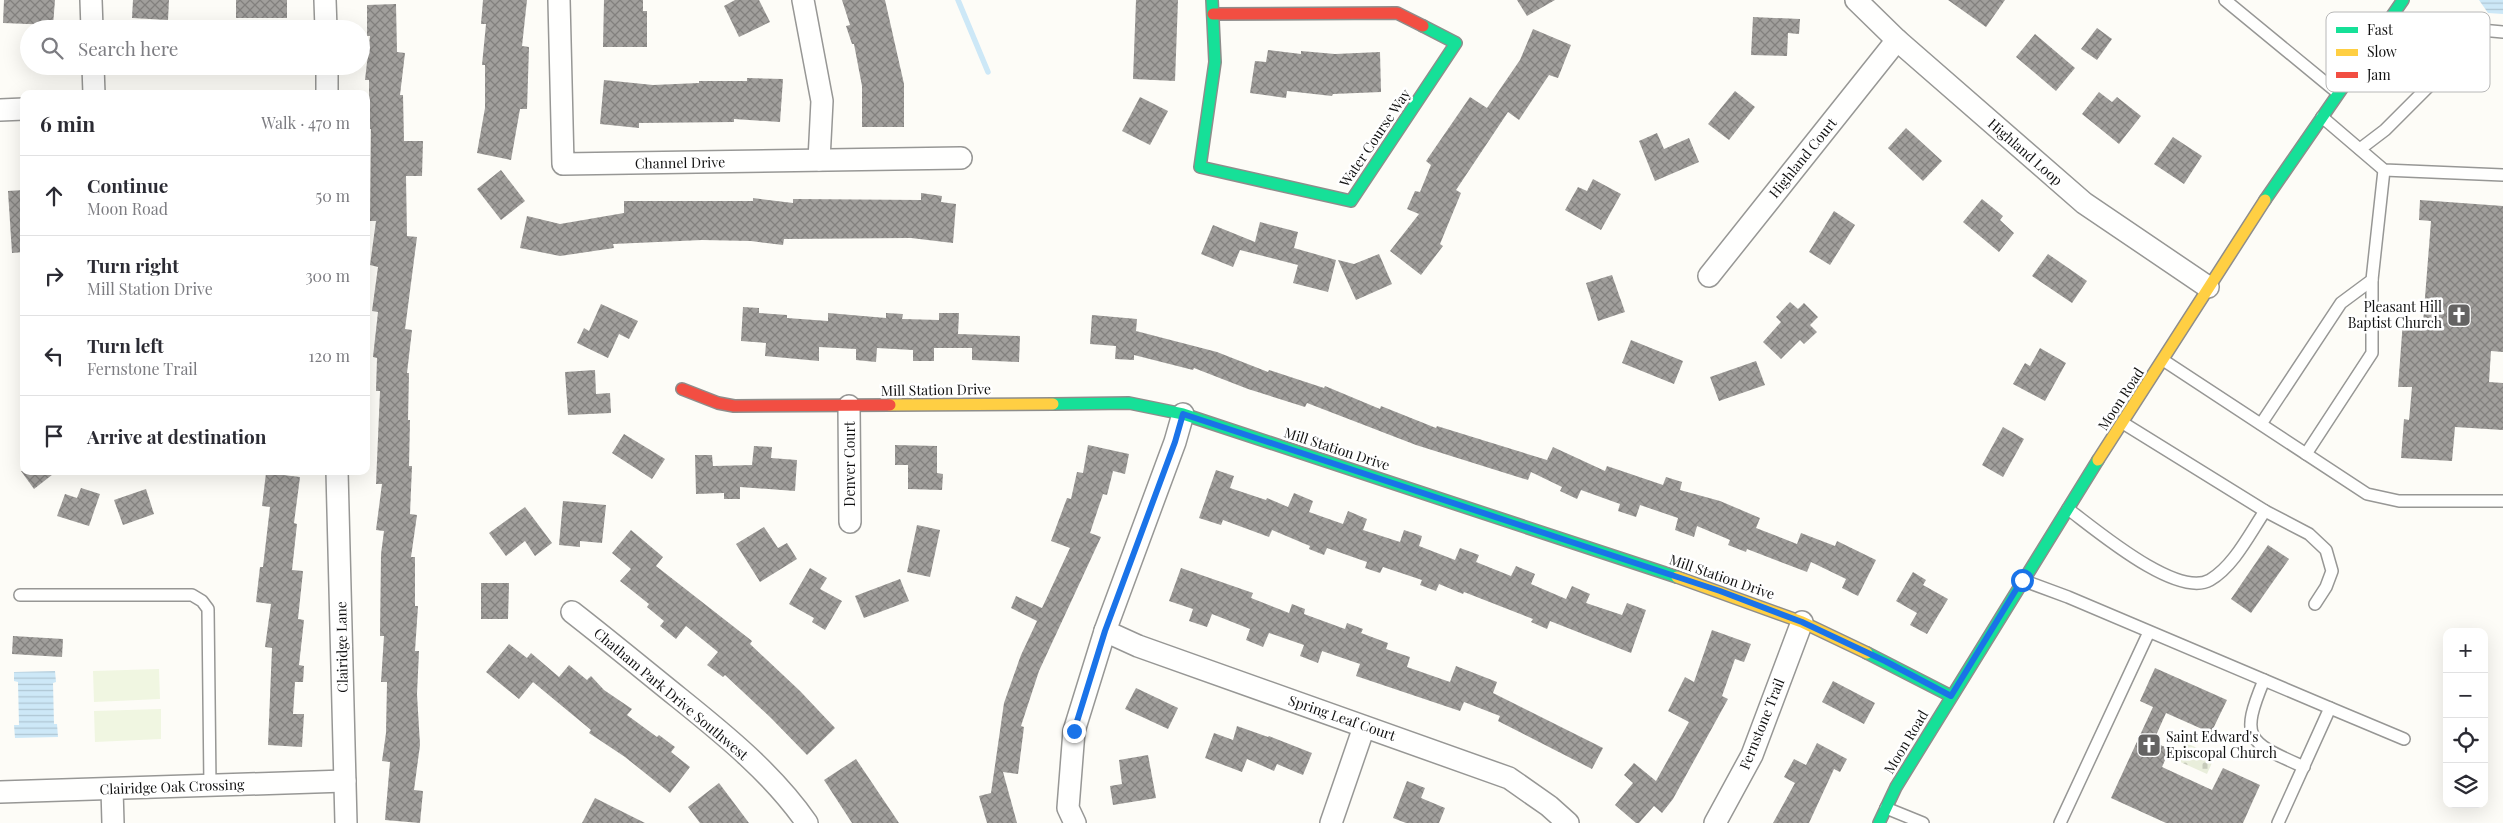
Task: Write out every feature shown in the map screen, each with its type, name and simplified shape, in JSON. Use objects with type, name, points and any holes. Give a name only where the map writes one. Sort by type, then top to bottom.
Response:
[{"type":"street","points":[[91,0],[92,20]]},
{"type":"street","points":[[325,0],[326,20]]},
{"type":"street","name":"Channel Drive","points":[[559,0],[563,164],[961,158]]},
{"type":"street","points":[[802,0],[822,101],[819,160]]},
{"type":"street","name":"Water Course Way","points":[[1212,0],[1215,62],[1200,167],[1351,201],[1456,43],[1397,13],[1213,14]]},
{"type":"street","name":"Highland Loop","points":[[1856,0],[1897,40],[2084,203],[2208,287]]},
{"type":"street","name":"Moon Road","points":[[2395,12],[2403,0]]},
{"type":"street","name":"Highland Court","points":[[1710,276],[1897,40]]},
{"type":"street","points":[[93,75],[94,90]]},
{"type":"street","points":[[327,75],[327,90]]},
{"type":"street","name":"Moon Road","points":[[1879,823],[1896,787],[2022,580],[2208,287],[2338,93]]},
{"type":"street","points":[[0,110],[20,109]]},
{"type":"street","name":"Mill Station Drive","points":[[682,389],[734,406],[1129,403],[1183,414],[1720,591],[1802,622],[1885,661],[1951,696]]},
{"type":"street","name":"Denver Court","points":[[849,406],[850,522]]},
{"type":"street","points":[[1075,823],[1068,808],[1074,731],[1105,631],[1175,442],[1183,414]]},
{"type":"street","name":"Clairidge Lane","points":[[337,475],[346,823]]},
{"type":"street","name":"Chatham Park Drive Southwest","points":[[572,612],[641,665],[726,736],[795,806],[807,823]]},
{"type":"street","name":"Fernstone Trail","points":[[1715,823],[1752,755],[1802,622]]},
{"type":"street","name":"Spring Leaf Court","points":[[1105,631],[1138,646],[1364,727],[1441,752],[1509,778],[1549,806],[1568,823]]},
{"type":"street","points":[[1331,823],[1364,727]]},
{"type":"street","name":"Clairidge Oak Crossing","points":[[0,792],[345,781]]},
{"type":"street","points":[[112,789],[113,823]]},
{"type":"lane","points":[[2225,0],[2326,83]]},
{"type":"lane","points":[[2490,31],[2503,32]]},
{"type":"lane","points":[[2360,149],[2385,130],[2423,92]]},
{"type":"lane","points":[[2322,117],[2384,170],[2503,175]]},
{"type":"lane","points":[[2306,454],[2372,353],[2372,280],[2384,170]]},
{"type":"lane","points":[[2261,424],[2342,303],[2372,280]]},
{"type":"lane","points":[[2162,360],[2367,494],[2399,501],[2503,501]]},
{"type":"lane","points":[[2123,422],[2265,511],[2309,534],[2326,550],[2332,571],[2326,587],[2316,604]]},
{"type":"lane","points":[[2068,509],[2146,564],[2168,577],[2185,582],[2199,583],[2210,580],[2226,567],[2265,511]]},
{"type":"lane","points":[[2022,580],[2404,739]]},
{"type":"lane","points":[[20,595],[192,595],[202,601],[208,609],[210,786]]},
{"type":"lane","points":[[2060,823],[2149,632]]},
{"type":"lane","points":[[2264,680],[2250,716],[2253,737],[2261,746],[2304,767]]},
{"type":"lane","points":[[2278,823],[2330,708]]},
{"type":"lane","points":[[1886,808],[1923,823]]},
{"type":"green space","points":[[159,669],[160,699],[94,702],[93,671]]},
{"type":"green space","points":[[161,709],[161,739],[95,742],[94,711]]},
{"type":"green space","points":[[2184,742],[2215,756],[2207,774],[2176,760]]},
{"type":"water","points":[[2479,0],[2503,0],[2503,14],[2487,12]]},
{"type":"water","points":[[55,671],[56,682],[53,683],[54,724],[57,724],[58,737],[15,738],[14,725],[19,725],[18,682],[14,681],[14,672]]},
{"type":"building","points":[[4,0],[55,0],[53,20],[20,20],[20,24],[3,23]]},
{"type":"building","points":[[133,0],[169,0],[168,20],[132,18]]},
{"type":"building","points":[[236,0],[287,0],[287,18],[236,18]]},
{"type":"building","points":[[483,0],[527,0],[522,46],[529,47],[527,109],[520,109],[511,160],[477,153],[485,108],[485,65],[482,65],[486,24],[481,24]]},
{"type":"building","points":[[604,0],[643,0],[643,11],[647,11],[647,47],[603,47]]},
{"type":"building","points":[[735,0],[759,0],[770,22],[739,37],[724,6]]},
{"type":"building","points":[[842,0],[885,0],[904,84],[904,127],[862,127],[862,86],[854,44],[852,44],[846,26],[850,25]]},
{"type":"building","points":[[1136,0],[1178,0],[1175,81],[1133,79]]},
{"type":"building","points":[[1517,0],[1555,0],[1527,16]]},
{"type":"building","points":[[1948,0],[2005,0],[1986,27]]},
{"type":"building","points":[[396,4],[397,52],[405,53],[400,95],[403,95],[404,141],[423,141],[422,176],[406,176],[407,236],[417,237],[405,329],[412,330],[407,373],[409,373],[409,466],[412,466],[410,514],[417,515],[411,557],[415,557],[415,606],[418,606],[415,651],[419,651],[417,694],[420,745],[414,790],[423,791],[420,823],[385,820],[390,762],[382,761],[386,733],[387,682],[381,682],[384,636],[380,636],[381,554],[384,531],[376,530],[382,484],[376,484],[380,391],[376,391],[377,358],[373,357],[378,312],[372,311],[378,267],[370,265],[376,221],[370,221],[370,90],[369,80],[365,80],[366,75],[370,75],[370,20],[367,20],[367,5]]},
{"type":"building","points":[[1753,17],[1800,19],[1799,34],[1788,33],[1787,56],[1751,55]]},
{"type":"building","points":[[2097,28],[2112,39],[2097,60],[2081,49]]},
{"type":"building","points":[[1533,29],[1571,45],[1558,78],[1549,75],[1519,120],[1508,112],[1456,190],[1461,193],[1440,244],[1443,246],[1421,275],[1390,251],[1419,214],[1407,209],[1415,191],[1420,192],[1431,165],[1426,161],[1470,97],[1487,108],[1520,60]]},
{"type":"building","points":[[2035,34],[2075,68],[2056,91],[2016,57]]},
{"type":"building","points":[[1268,50],[1301,54],[1301,51],[1335,54],[1380,52],[1381,92],[1333,94],[1332,96],[1287,91],[1286,98],[1250,93],[1255,61],[1266,62]]},
{"type":"building","points":[[747,78],[783,79],[780,122],[734,119],[734,122],[639,123],[639,128],[600,124],[604,80],[653,85],[699,83],[699,81],[747,81]]},
{"type":"building","points":[[1735,91],[1755,107],[1729,140],[1708,124]]},
{"type":"building","points":[[2099,92],[2112,102],[2117,97],[2141,116],[2119,144],[2082,114]]},
{"type":"building","points":[[1140,97],[1168,111],[1150,145],[1122,131]]},
{"type":"building","points":[[1906,128],[1942,161],[1923,181],[1888,148]]},
{"type":"building","points":[[1657,133],[1664,149],[1689,138],[1699,162],[1655,181],[1639,141]]},
{"type":"building","points":[[2173,137],[2202,156],[2184,184],[2154,164]]},
{"type":"building","points":[[501,170],[525,201],[501,220],[477,189]]},
{"type":"building","points":[[1593,179],[1621,194],[1601,230],[1565,210],[1578,187],[1587,191]]},
{"type":"building","points":[[20,190],[20,252],[12,253],[8,191]]},
{"type":"building","points":[[921,193],[942,196],[941,202],[956,204],[953,243],[911,238],[784,239],[783,245],[751,241],[702,240],[613,244],[614,248],[560,256],[520,248],[527,216],[560,224],[624,213],[624,201],[753,201],[753,198],[793,203],[793,199],[921,200]]},
{"type":"building","points":[[1982,199],[2003,216],[2000,220],[2014,233],[1999,252],[1963,222]]},
{"type":"building","name":"Pleasant Hill Baptist Church","points":[[2420,200],[2503,206],[2503,352],[2491,351],[2489,382],[2503,383],[2503,430],[2455,427],[2452,461],[2401,458],[2404,419],[2409,420],[2412,387],[2398,387],[2403,321],[2423,323],[2431,221],[2419,220]]},
{"type":"building","points":[[1834,211],[1855,225],[1830,265],[1809,252]]},
{"type":"building","points":[[1260,222],[1298,232],[1294,248],[1336,260],[1328,292],[1293,283],[1298,265],[1240,250],[1233,267],[1201,254],[1213,225],[1255,242]]},
{"type":"building","points":[[1379,254],[1392,284],[1356,300],[1338,260],[1354,264]]},
{"type":"building","points":[[2048,254],[2087,281],[2072,303],[2032,276]]},
{"type":"building","points":[[1612,275],[1625,312],[1598,321],[1586,283]]},
{"type":"building","points":[[1790,302],[1798,309],[1804,303],[1818,317],[1810,325],[1817,332],[1804,344],[1800,340],[1781,359],[1763,342],[1781,322],[1776,317]]},
{"type":"building","points":[[601,304],[638,321],[629,339],[619,334],[608,358],[577,343],[584,328],[589,331]]},
{"type":"building","points":[[743,307],[759,308],[759,313],[787,315],[787,318],[828,321],[828,313],[886,318],[886,313],[903,314],[902,319],[939,320],[939,313],[959,313],[958,334],[1020,336],[1019,362],[972,360],[972,348],[934,348],[934,361],[913,361],[913,350],[877,348],[876,362],[856,360],[856,349],[819,347],[819,361],[765,356],[766,343],[741,341]]},
{"type":"building","points":[[1092,315],[1137,319],[1136,331],[1217,352],[1268,372],[1269,370],[1324,388],[1325,386],[1380,409],[1381,406],[1436,428],[1437,426],[1547,460],[1553,447],[1605,471],[1607,466],[1663,485],[1666,477],[1682,482],[1680,490],[1720,501],[1760,518],[1756,528],[1797,544],[1801,533],[1835,546],[1837,541],[1876,560],[1858,596],[1842,588],[1846,579],[1811,562],[1807,572],[1747,549],[1746,552],[1728,545],[1730,540],[1697,526],[1694,537],[1675,530],[1678,518],[1640,505],[1636,517],[1618,511],[1620,504],[1581,490],[1577,499],[1560,491],[1562,487],[1531,472],[1528,480],[1416,445],[1307,403],[1305,407],[1248,389],[1194,368],[1193,370],[1134,355],[1134,360],[1115,359],[1116,346],[1090,344]]},
{"type":"building","points":[[1631,340],[1683,361],[1674,384],[1622,363]]},
{"type":"building","points":[[2040,348],[2066,363],[2045,401],[2013,384],[2025,363],[2030,366]]},
{"type":"building","points":[[1756,361],[1765,385],[1719,401],[1710,377]]},
{"type":"building","points":[[595,370],[596,394],[610,393],[611,413],[568,415],[565,372]]},
{"type":"building","points":[[2003,427],[2024,439],[2003,477],[1982,465]]},
{"type":"building","points":[[624,434],[665,459],[652,479],[612,453]]},
{"type":"building","points":[[895,445],[937,446],[937,473],[943,474],[942,490],[908,489],[908,465],[895,465]]},
{"type":"building","points":[[1088,445],[1129,454],[1125,474],[1113,471],[1107,495],[1103,494],[1090,533],[1101,537],[1039,671],[1021,726],[1024,727],[1018,774],[1003,772],[1017,823],[987,823],[979,796],[991,793],[1004,703],[1021,655],[1037,621],[1011,608],[1016,596],[1042,608],[1070,548],[1051,541],[1067,498],[1071,499],[1077,472],[1083,473]]},
{"type":"building","points":[[754,446],[772,447],[771,458],[797,460],[795,491],[740,487],[740,499],[724,499],[724,493],[696,494],[695,455],[712,455],[713,466],[752,465]]},
{"type":"building","points":[[1216,470],[1234,476],[1230,488],[1266,500],[1267,498],[1288,507],[1294,493],[1313,501],[1309,512],[1343,524],[1348,511],[1367,519],[1363,530],[1400,542],[1404,530],[1422,536],[1419,546],[1455,560],[1460,548],[1479,555],[1476,562],[1511,576],[1516,566],[1535,574],[1531,584],[1566,599],[1572,586],[1590,594],[1586,603],[1622,615],[1627,603],[1646,610],[1631,653],[1550,621],[1547,629],[1531,622],[1533,619],[1439,584],[1436,591],[1420,585],[1422,580],[1383,567],[1380,573],[1365,568],[1367,562],[1327,548],[1324,555],[1309,549],[1310,546],[1272,530],[1269,537],[1223,520],[1221,525],[1199,518]]},
{"type":"building","points":[[24,475],[52,475],[34,489]]},
{"type":"building","points":[[266,475],[300,477],[294,523],[297,524],[292,570],[303,571],[298,619],[304,620],[299,665],[304,666],[303,682],[295,682],[293,714],[304,714],[302,747],[268,745],[272,648],[265,647],[271,604],[256,602],[260,567],[263,567],[270,507],[262,506]]},
{"type":"building","points":[[81,488],[100,494],[89,526],[57,516],[65,494],[77,498]]},
{"type":"building","points":[[146,489],[154,514],[123,525],[114,500]]},
{"type":"building","points":[[563,501],[606,505],[602,543],[580,541],[580,547],[559,545]]},
{"type":"building","points":[[525,507],[552,543],[535,556],[525,541],[506,556],[489,533]]},
{"type":"building","points":[[917,525],[940,530],[930,577],[907,572]]},
{"type":"building","points":[[764,527],[778,548],[787,543],[797,559],[760,582],[736,544]]},
{"type":"building","points":[[631,530],[663,557],[656,566],[752,641],[750,644],[800,691],[835,728],[807,755],[725,675],[723,677],[707,665],[718,652],[686,626],[676,639],[660,626],[664,621],[647,607],[649,604],[620,581],[631,569],[612,553]]},
{"type":"building","points":[[2268,545],[2289,559],[2251,613],[2231,599]]},
{"type":"building","points":[[810,568],[827,578],[820,589],[842,601],[825,630],[812,622],[814,618],[789,604]]},
{"type":"building","points":[[1181,568],[1253,593],[1251,598],[1289,613],[1292,604],[1305,609],[1304,614],[1345,629],[1347,623],[1363,629],[1361,633],[1388,643],[1386,649],[1410,657],[1407,667],[1450,682],[1456,666],[1497,682],[1493,693],[1603,748],[1592,769],[1498,721],[1500,716],[1464,702],[1460,711],[1356,676],[1360,664],[1322,651],[1318,663],[1300,656],[1304,645],[1269,633],[1263,647],[1246,640],[1250,629],[1212,614],[1207,627],[1189,621],[1193,609],[1169,601]]},
{"type":"building","points":[[1913,572],[1926,580],[1923,585],[1948,599],[1927,634],[1910,625],[1917,613],[1896,601]]},
{"type":"building","points":[[900,579],[909,601],[864,618],[855,596]]},
{"type":"building","points":[[481,583],[509,583],[508,619],[481,619]]},
{"type":"building","points":[[1712,630],[1751,644],[1744,662],[1735,659],[1722,696],[1728,699],[1673,799],[1662,813],[1654,806],[1639,823],[1636,823],[1615,805],[1633,783],[1624,775],[1634,763],[1656,781],[1689,722],[1668,711],[1685,677],[1694,682]]},
{"type":"building","points":[[13,636],[63,639],[62,657],[12,654]]},
{"type":"building","points":[[509,644],[527,658],[531,653],[559,677],[569,665],[587,680],[591,676],[604,690],[632,709],[627,715],[657,737],[659,735],[675,747],[671,752],[690,767],[670,793],[625,757],[589,733],[591,730],[533,682],[519,699],[486,672]]},
{"type":"building","name":"Saint Edward's Episcopal Church","points":[[2155,668],[2227,700],[2211,733],[2166,713],[2153,742],[2170,749],[2162,767],[2212,790],[2223,768],[2260,785],[2243,823],[2166,823],[2111,798],[2153,707],[2140,701]]},
{"type":"building","points":[[1833,681],[1875,703],[1864,724],[1822,702]]},
{"type":"building","points":[[1136,688],[1178,708],[1168,729],[1125,709]]},
{"type":"building","points":[[1237,726],[1312,753],[1303,775],[1277,764],[1274,771],[1247,759],[1242,772],[1205,758],[1214,733],[1233,740]]},
{"type":"building","points":[[1817,743],[1847,759],[1840,772],[1834,769],[1809,823],[1773,823],[1795,783],[1784,777],[1794,759],[1806,765]]},
{"type":"building","points":[[1148,755],[1156,798],[1113,805],[1110,786],[1122,784],[1119,760]]},
{"type":"building","points":[[856,759],[899,823],[852,823],[824,780]]},
{"type":"building","points":[[1407,781],[1425,788],[1421,798],[1445,808],[1439,823],[1406,823],[1393,818]]},
{"type":"building","points":[[719,783],[749,823],[700,823],[688,807]]},
{"type":"building","points":[[595,798],[645,823],[582,823]]},
{"type":"waterway","points":[[958,0],[988,72]]},
{"type":"traffic: fast","points":[[1212,0],[1215,62],[1200,167],[1351,201],[1456,43],[1423,26]]},
{"type":"traffic: fast","points":[[2395,12],[2403,0]]},
{"type":"traffic: fast","points":[[2265,200],[2340,92]]},
{"type":"traffic: fast","points":[[1053,404],[1129,403],[1183,414],[1677,577]]},
{"type":"traffic: fast","points":[[1879,823],[1896,787],[2098,460]]},
{"type":"traffic: fast","points":[[1867,653],[1951,696]]},
{"type":"traffic: slow","points":[[2098,460],[2265,200]]},
{"type":"traffic: slow","points":[[890,405],[1053,404]]},
{"type":"traffic: slow","points":[[1677,577],[1802,622],[1867,653]]},
{"type":"traffic: jam","points":[[1213,14],[1397,13],[1423,26]]},
{"type":"traffic: jam","points":[[682,389],[718,403],[734,406],[890,405]]},
{"type":"place","name":"Pleasant Hill Baptist Church","points":[[2459,315]]},
{"type":"place","name":"Saint Edward's Episcopal Church","points":[[2149,745]]},
{"type":"route","points":[[1074,731],[1105,631],[1175,442],[1183,414],[1720,591],[1802,622],[1885,661],[1951,696],[2022,580]]}]
